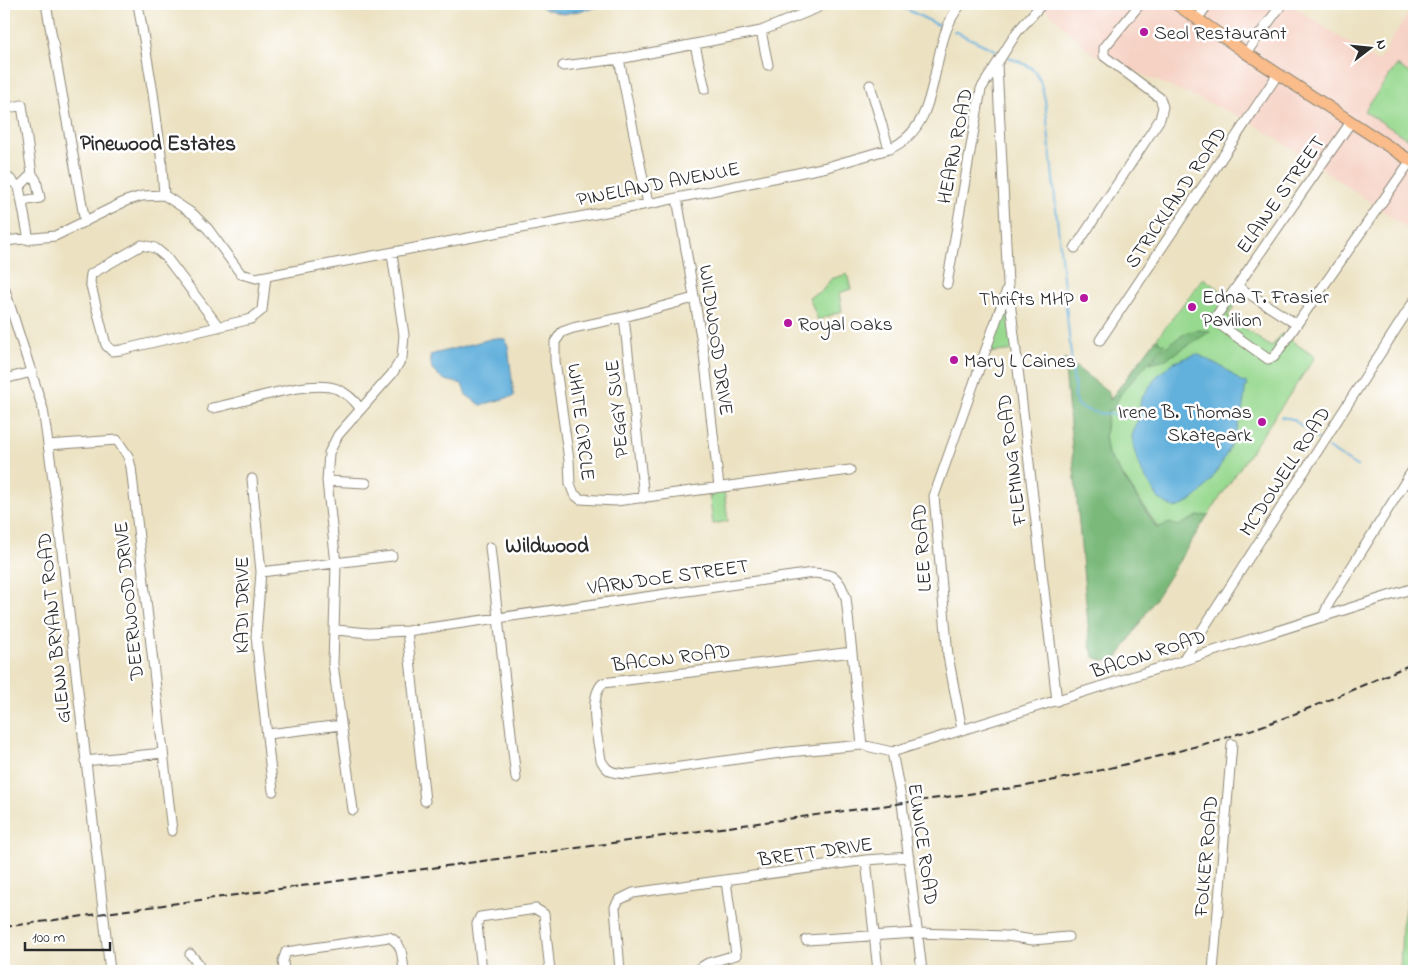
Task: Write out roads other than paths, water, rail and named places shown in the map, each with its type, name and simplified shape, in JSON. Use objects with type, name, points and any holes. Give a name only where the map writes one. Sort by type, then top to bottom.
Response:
[{"type":"main road","points":[[1176,4],[1246,53],[1413,160]]},
{"type":"street","points":[[46,4],[85,222]]},
{"type":"street","points":[[4,241],[54,236],[126,201],[142,196],[164,195],[154,93],[138,4]]},
{"type":"street","name":"PINELAND AVENUE","points":[[164,195],[193,214],[208,229],[241,274],[256,278],[392,254],[827,167],[889,149],[898,145],[908,136],[928,106],[943,36],[950,16],[961,4]]},
{"type":"street","name":"HEARN ROAD","points":[[946,284],[981,89],[1016,32],[1042,4]]},
{"type":"street","points":[[1075,248],[1160,119],[1163,107],[1160,98],[1104,56],[1104,48],[1108,42],[1140,4]]},
{"type":"street","points":[[1198,18],[1208,4]]},
{"type":"street","points":[[1246,53],[1282,4]]},
{"type":"street","points":[[563,66],[619,59],[761,31],[818,8]]},
{"type":"street","points":[[761,31],[768,65]]},
{"type":"street","points":[[695,45],[705,89]]},
{"type":"street","points":[[619,59],[648,204]]},
{"type":"street","name":"FLEMING ROAD","points":[[997,65],[1008,284],[1057,701]]},
{"type":"street","name":"STRICKLAND ROAD","points":[[1100,340],[1278,74]]},
{"type":"street","points":[[870,85],[889,149]]},
{"type":"street","points":[[4,109],[22,106],[32,174],[36,180],[40,198],[22,201]]},
{"type":"street","name":"ELAINE STREET","points":[[1296,324],[1274,357],[1268,359],[1218,322],[1217,315],[1351,122]]},
{"type":"street","points":[[1237,286],[1296,324],[1413,160]]},
{"type":"street","points":[[4,174],[19,187],[29,240]]},
{"type":"street","points":[[19,187],[32,174]]},
{"type":"street","name":"WILDWOOD DRIVE","points":[[677,198],[704,354],[719,487]]},
{"type":"street","points":[[218,327],[166,257],[155,248],[142,244],[91,274],[90,282],[106,345],[112,351],[218,327],[251,319],[262,310],[266,276]]},
{"type":"street","points":[[353,810],[333,664],[336,630],[336,564],[327,480],[329,453],[338,435],[392,374],[402,358],[404,336],[392,254]]},
{"type":"street","name":"LEE ROAD","points":[[962,730],[948,656],[934,496],[1008,284]]},
{"type":"street","name":"GLENN BRYANT ROAD","points":[[4,287],[43,409],[57,507],[110,971]]},
{"type":"street","name":"WHITE CIRCLE","points":[[694,298],[624,318],[562,332],[555,342],[555,361],[569,460],[570,484],[574,494],[580,499],[616,501],[850,470]]},
{"type":"street","name":"MCDOWELL ROAD","points":[[1183,660],[1414,301]]},
{"type":"street","name":"PEGGY SUE","points":[[624,318],[644,498]]},
{"type":"street","points":[[4,379],[32,372]]},
{"type":"street","points":[[212,408],[306,388],[337,389],[354,400],[360,408]]},
{"type":"street","name":"DEERWOOD DRIVE","points":[[48,445],[117,440],[128,456],[131,467],[172,831]]},
{"type":"street","points":[[1323,617],[1329,604],[1414,468]]},
{"type":"street","name":"KADI DRIVE","points":[[252,479],[261,572],[256,636],[268,734],[272,791]]},
{"type":"street","points":[[327,480],[366,483]]},
{"type":"street","points":[[490,547],[516,778]]},
{"type":"street","points":[[261,572],[392,556]]},
{"type":"street","name":"VARNDOE STREET","points":[[336,630],[369,633],[407,631],[813,573],[832,575],[840,580],[846,598],[862,745]]},
{"type":"street","name":"BACON ROAD","points":[[892,752],[1414,588]]},
{"type":"street","points":[[407,631],[425,801]]},
{"type":"street","name":"BACON ROAD","points":[[852,652],[603,683],[597,689],[594,700],[597,730],[601,760],[606,769],[612,773],[630,774],[788,752],[862,745]]},
{"type":"street","points":[[268,734],[341,725]]},
{"type":"street","name":"FOLKER ROAD","points":[[1213,971],[1232,744]]},
{"type":"street","points":[[862,745],[892,752]]},
{"type":"street","points":[[85,761],[163,752]]},
{"type":"street","name":"EUNICE ROAD","points":[[892,752],[902,803],[922,971]]},
{"type":"street","points":[[4,836],[4,846]]},
{"type":"street","name":"BRETT DRIVE","points":[[620,971],[614,919],[615,907],[619,900],[634,893],[866,860],[909,857]]},
{"type":"street","points":[[866,860],[878,971]]},
{"type":"street","points":[[695,971],[708,963],[736,955],[726,881]]},
{"type":"street","points":[[482,971],[477,924],[480,917],[536,909],[544,914],[550,971]]},
{"type":"street","points":[[806,940],[918,933],[1007,936],[1033,940],[1068,936]]},
{"type":"street","points":[[284,971],[283,961],[286,952],[295,949],[389,937],[398,941],[402,950],[404,971]]},
{"type":"street","points":[[190,954],[198,963],[199,971]]},
{"type":"water","points":[[540,4],[615,4],[563,14],[543,8]]},
{"type":"water","points":[[494,338],[505,339],[508,346],[514,396],[481,405],[466,395],[462,384],[445,380],[432,370],[430,355]]},
{"type":"water","points":[[1197,354],[1224,368],[1243,383],[1246,382],[1248,386],[1245,388],[1244,403],[1233,439],[1214,476],[1202,492],[1188,503],[1174,508],[1159,499],[1142,472],[1134,450],[1132,436],[1138,419],[1141,399],[1157,376],[1174,362]]},
{"type":"waterway","points":[[896,4],[940,26]]},
{"type":"waterway","points":[[954,31],[997,51]]},
{"type":"waterway","points":[[1008,57],[1031,68],[1035,72],[1045,100],[1076,404],[1098,413],[1141,415]]},
{"type":"waterway","points":[[1281,417],[1293,419],[1318,440]]},
{"type":"waterway","points":[[1328,448],[1358,467]]},
{"type":"railway","points":[[4,927],[1026,786],[1135,762],[1244,732],[1309,708],[1414,663]]},
{"type":"place","name":"Seol Restaurant","points":[[1144,32]]},
{"type":"place","name":"Thrifts MHP","points":[[1084,298]]},
{"type":"place","name":"Edna T. Frasier Pavilion","points":[[1192,307]]},
{"type":"place","name":"Royal Oaks","points":[[788,323]]},
{"type":"place","name":"Mary L Caines","points":[[954,360]]},
{"type":"place","name":"Irene B. Thomas Skatepark","points":[[1262,422]]},
{"type":"district","name":"Pinewood Estates","points":[[158,143]]},
{"type":"district","name":"Wildwood","points":[[547,545]]}]
